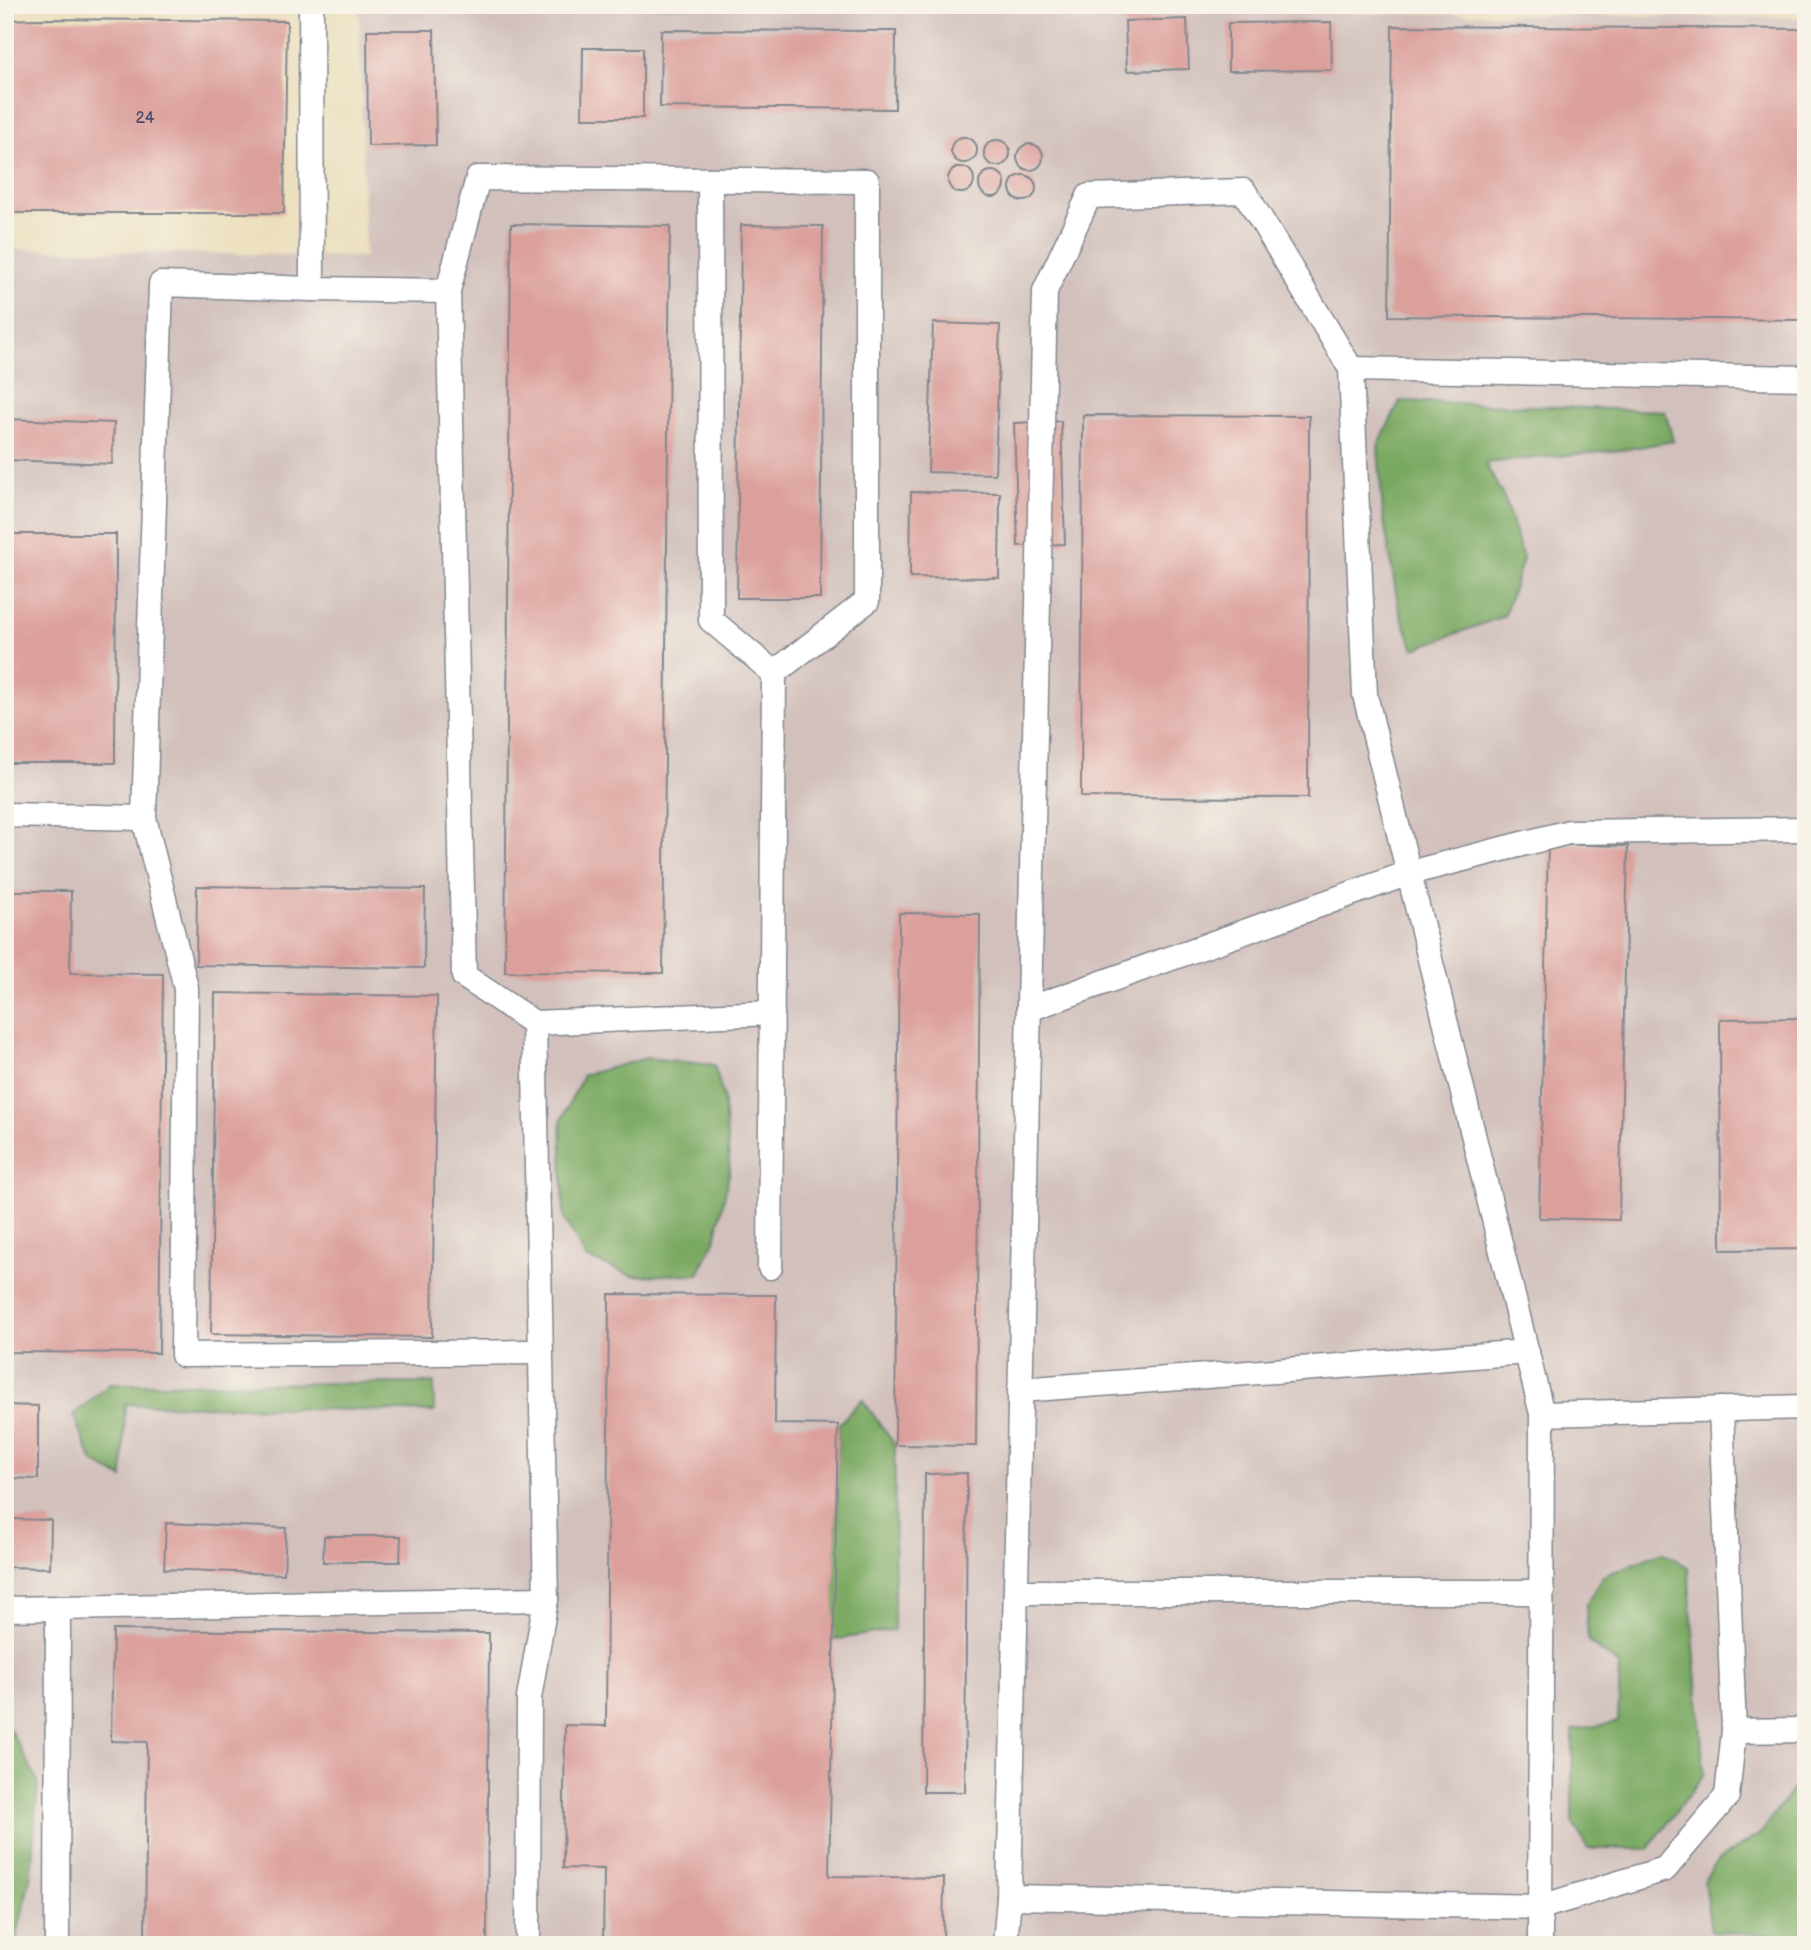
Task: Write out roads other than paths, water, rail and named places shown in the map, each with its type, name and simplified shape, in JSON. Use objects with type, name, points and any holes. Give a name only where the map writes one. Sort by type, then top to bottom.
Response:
[{"type":"lane","points":[[311,5],[312,289]]},
{"type":"lane","points":[[772,1013],[534,1023],[464,976],[447,291],[478,178],[867,181],[867,601],[774,673]]},
{"type":"lane","points":[[710,180],[711,620],[774,673]]},
{"type":"lane","points":[[1004,1945],[1009,1897],[1045,291],[1089,195],[1244,191],[1351,369],[1365,695],[1542,1414],[1540,1945]]},
{"type":"lane","points":[[447,291],[161,284],[144,818],[186,988],[183,1355],[541,1352]]},
{"type":"lane","points":[[1351,369],[1806,379]]},
{"type":"lane","points":[[770,1267],[774,673]]},
{"type":"lane","points":[[5,815],[144,818]]},
{"type":"lane","points":[[1029,1009],[1409,873],[1569,832],[1806,829]]},
{"type":"lane","points":[[528,1945],[529,1698],[546,1599],[534,1023]]},
{"type":"lane","points":[[1020,1390],[1527,1352]]},
{"type":"lane","points":[[1542,1414],[1806,1407]]},
{"type":"lane","points":[[1009,1897],[1541,1907],[1665,1869],[1727,1796],[1734,1731],[1721,1409]]},
{"type":"lane","points":[[1016,1592],[1542,1592]]},
{"type":"lane","points":[[5,1609],[546,1599]]},
{"type":"lane","points":[[57,1945],[58,1608]]},
{"type":"lane","points":[[1734,1731],[1806,1730]]}]
